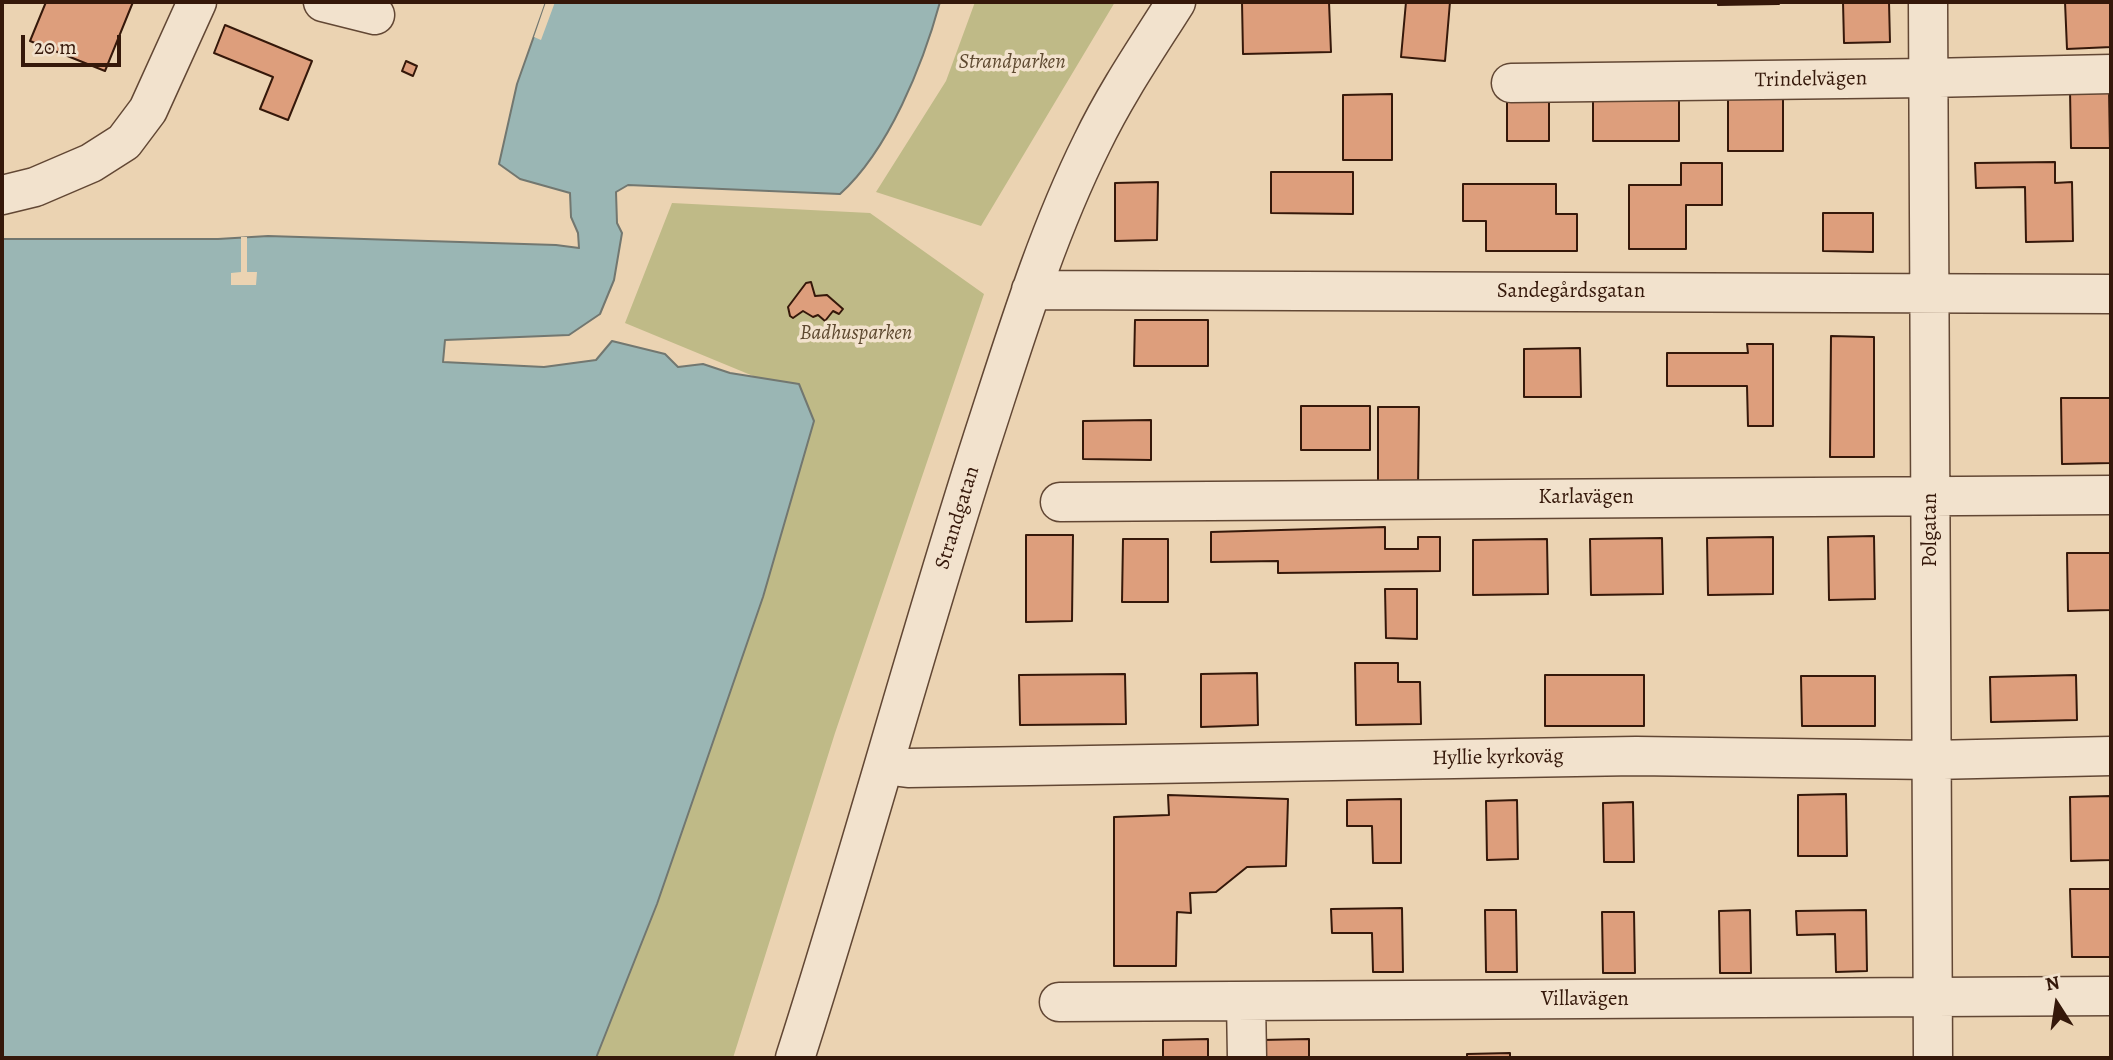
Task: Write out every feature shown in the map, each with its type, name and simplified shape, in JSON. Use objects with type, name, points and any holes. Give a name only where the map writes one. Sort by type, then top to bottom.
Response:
[{"type":"street","points":[[2,195],[35,187],[91,163],[124,142],[148,110],[197,2]]},
{"type":"street","points":[[323,2],[375,15]]},
{"type":"street","name":"Strandgatan","points":[[795,1058],[961,506],[1031,290],[1065,201],[1092,141],[1129,75],[1176,2]]},
{"type":"street","name":"Polgatan","points":[[1928,2],[1933,1058]]},
{"type":"street","name":"Trindelvägen","points":[[1511,83],[2111,74]]},
{"type":"street","name":"Sandegårdsgatan","points":[[1031,290],[2111,294]]},
{"type":"street","name":"Karlavägen","points":[[1060,502],[2111,495]]},
{"type":"street","name":"Hyllie kyrkoväg","points":[[884,765],[908,768],[1636,756],[1932,760],[2111,756]]},
{"type":"street","name":"Villavägen","points":[[1059,1002],[2111,996]]},
{"type":"street","points":[[1246,1001],[1247,1058]]},
{"type":"green space","name":"Strandparken","points":[[975,2],[1115,2],[981,226],[876,192],[946,81]]},
{"type":"green space","name":"Badhusparken","points":[[672,203],[870,213],[984,294],[835,733],[733,1058],[563,1058],[758,378],[625,323]]},
{"type":"water","points":[[546,2],[940,2],[914,78],[889,130],[858,176],[840,194],[628,185],[616,192],[617,223],[622,233],[614,280],[600,314],[569,335],[445,340],[443,362],[544,367],[596,360],[612,341],[665,354],[678,367],[703,364],[730,373],[799,384],[814,421],[763,597],[657,904],[596,1058],[2,1058],[2,239],[218,239],[268,236],[556,245],[579,248],[578,233],[571,217],[570,193],[520,179],[499,164],[517,84]]},
{"type":"pier","points":[[546,2],[555,2],[541,40],[534,37]]},
{"type":"pier","points":[[241,237],[247,237],[247,272],[257,272],[256,285],[231,285],[231,273],[241,272]]},
{"type":"building","points":[[46,2],[133,2],[105,71],[30,41]]},
{"type":"building","points":[[1242,2],[1329,2],[1331,52],[1243,54]]},
{"type":"building","points":[[1406,2],[1450,2],[1445,61],[1401,57]]},
{"type":"building","points":[[1718,2],[1779,2],[1779,4],[1718,5]]},
{"type":"building","points":[[1843,2],[1889,2],[1890,42],[1844,43]]},
{"type":"building","points":[[2065,2],[2111,2],[2111,47],[2067,49]]},
{"type":"building","points":[[225,25],[312,61],[288,120],[260,109],[273,77],[214,53]]},
{"type":"building","points":[[406,61],[417,66],[413,76],[402,71]]},
{"type":"building","points":[[1507,89],[1549,89],[1549,141],[1507,141]]},
{"type":"building","points":[[2109,89],[2110,148],[2071,148],[2070,90]]},
{"type":"building","points":[[1593,93],[1679,93],[1679,141],[1593,141]]},
{"type":"building","points":[[1392,94],[1392,160],[1343,160],[1343,95]]},
{"type":"building","points":[[1783,98],[1783,151],[1728,151],[1728,99]]},
{"type":"building","points":[[2055,162],[2055,183],[2072,182],[2073,241],[2026,242],[2025,187],[1976,188],[1975,163]]},
{"type":"building","points":[[1681,163],[1722,163],[1722,205],[1686,205],[1686,249],[1629,249],[1629,185],[1681,185]]},
{"type":"building","points":[[1271,172],[1353,172],[1353,214],[1271,213]]},
{"type":"building","points":[[1158,182],[1157,240],[1115,241],[1115,183]]},
{"type":"building","points":[[1463,184],[1556,184],[1556,214],[1577,214],[1577,251],[1486,251],[1486,221],[1463,221]]},
{"type":"building","points":[[1823,213],[1873,213],[1873,252],[1823,251]]},
{"type":"building","points":[[811,282],[815,296],[827,295],[843,309],[839,314],[833,311],[825,321],[818,315],[813,317],[803,311],[793,318],[790,316],[788,307],[806,283]]},
{"type":"building","points":[[1135,320],[1208,320],[1208,366],[1134,366]]},
{"type":"building","points":[[1831,336],[1874,337],[1874,457],[1830,457]]},
{"type":"building","points":[[1747,344],[1773,344],[1773,426],[1748,426],[1747,386],[1667,386],[1667,353],[1748,353]]},
{"type":"building","points":[[1580,348],[1581,397],[1524,397],[1524,349]]},
{"type":"building","points":[[2061,398],[2111,398],[2111,463],[2062,464]]},
{"type":"building","points":[[1301,406],[1370,406],[1370,450],[1301,450]]},
{"type":"building","points":[[1378,407],[1419,407],[1418,488],[1378,488]]},
{"type":"building","points":[[1151,420],[1151,460],[1083,459],[1083,421]]},
{"type":"building","points":[[1385,527],[1385,549],[1418,549],[1418,537],[1440,537],[1440,571],[1278,573],[1278,561],[1211,562],[1211,532]]},
{"type":"building","points":[[1026,535],[1073,535],[1072,621],[1026,622]]},
{"type":"building","points":[[1874,536],[1875,599],[1829,600],[1828,537]]},
{"type":"building","points":[[1773,537],[1773,594],[1708,595],[1707,538]]},
{"type":"building","points":[[1662,538],[1663,594],[1591,595],[1590,539]]},
{"type":"building","points":[[1123,539],[1168,539],[1168,602],[1122,602]]},
{"type":"building","points":[[1547,539],[1548,594],[1473,595],[1473,540]]},
{"type":"building","points":[[2067,553],[2111,553],[2111,610],[2068,611]]},
{"type":"building","points":[[1385,589],[1417,589],[1417,639],[1386,638]]},
{"type":"building","points":[[1355,663],[1398,663],[1398,682],[1420,682],[1421,724],[1356,725]]},
{"type":"building","points":[[1257,673],[1258,725],[1201,727],[1201,674]]},
{"type":"building","points":[[1125,674],[1126,724],[1020,725],[1019,675]]},
{"type":"building","points":[[1545,675],[1644,675],[1644,726],[1545,726]]},
{"type":"building","points":[[2076,675],[2077,720],[1991,722],[1990,677]]},
{"type":"building","points":[[1801,676],[1875,676],[1875,726],[1802,726]]},
{"type":"building","points":[[1846,794],[1847,856],[1798,856],[1798,795]]},
{"type":"building","points":[[1168,795],[1288,799],[1286,866],[1247,867],[1216,892],[1190,893],[1191,913],[1177,912],[1176,966],[1114,966],[1114,817],[1169,815]]},
{"type":"building","points":[[2111,796],[2111,860],[2071,861],[2070,797]]},
{"type":"building","points":[[1401,799],[1401,863],[1373,863],[1372,826],[1347,826],[1347,800]]},
{"type":"building","points":[[1517,800],[1518,859],[1487,860],[1486,801]]},
{"type":"building","points":[[1633,802],[1634,862],[1604,862],[1603,803]]},
{"type":"building","points":[[2070,889],[2111,889],[2111,957],[2072,957]]},
{"type":"building","points":[[1402,908],[1403,972],[1373,972],[1372,933],[1332,933],[1331,909]]},
{"type":"building","points":[[1485,910],[1516,910],[1517,972],[1486,972]]},
{"type":"building","points":[[1750,910],[1751,973],[1720,973],[1719,911]]},
{"type":"building","points":[[1866,910],[1867,971],[1836,972],[1835,934],[1797,935],[1796,911]]},
{"type":"building","points":[[1602,912],[1634,912],[1635,973],[1603,973]]},
{"type":"building","points":[[1208,1039],[1208,1058],[1163,1058],[1163,1040]]},
{"type":"building","points":[[1309,1039],[1309,1058],[1261,1058],[1261,1040]]},
{"type":"building","points":[[1510,1053],[1510,1058],[1467,1058],[1467,1054]]}]
